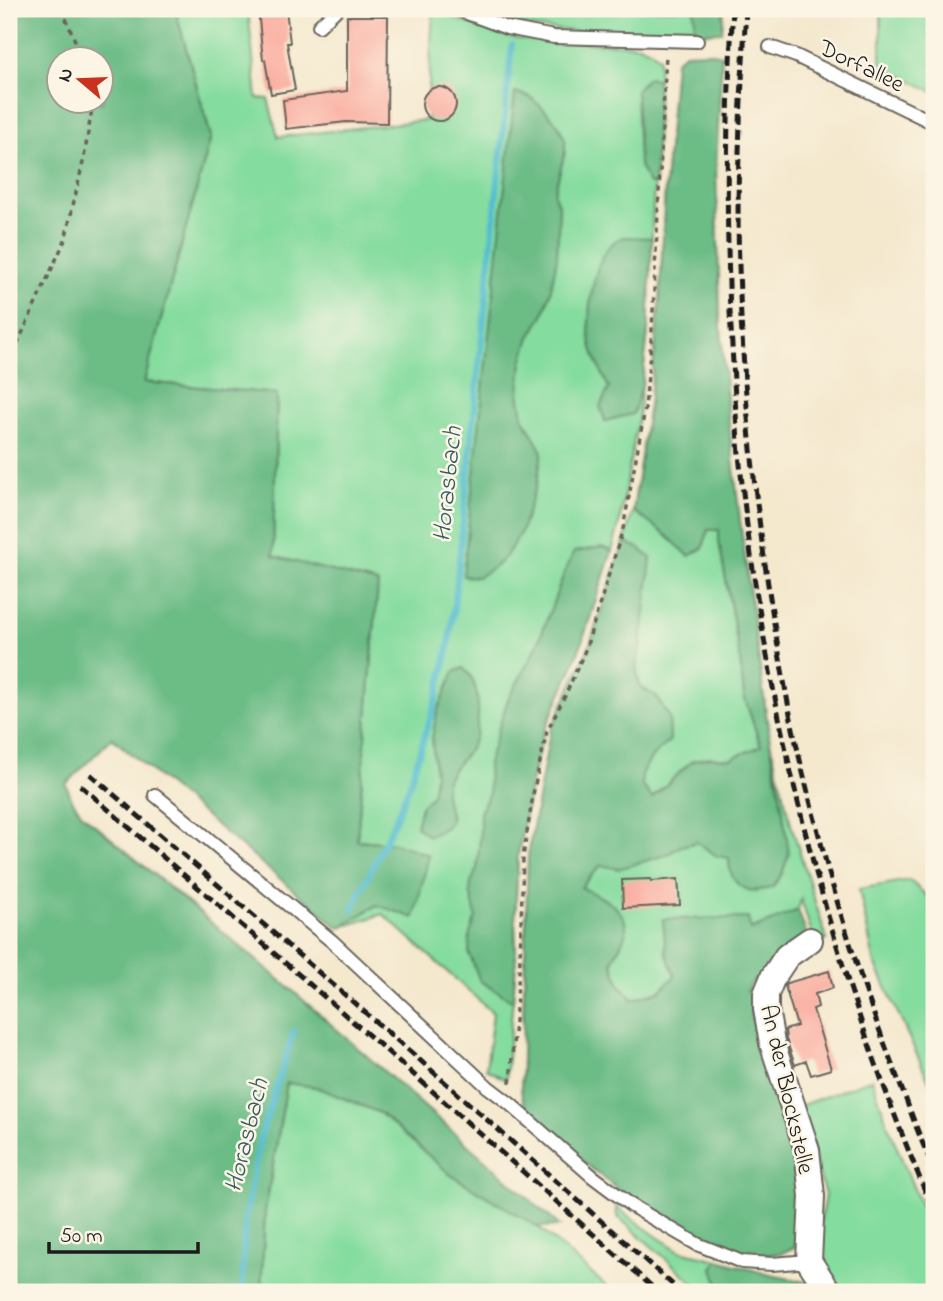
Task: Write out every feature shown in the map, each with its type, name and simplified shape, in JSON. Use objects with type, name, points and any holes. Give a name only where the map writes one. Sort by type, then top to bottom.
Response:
[{"type":"street","name":"An der Blockstelle","points":[[809,1261],[813,1196],[807,1150],[772,1043],[766,994],[787,956],[810,940]]},
{"type":"street","points":[[809,1261],[829,1292]]},
{"type":"lane","points":[[318,26],[337,9]]},
{"type":"lane","points":[[456,9],[507,28],[554,37],[697,41]]},
{"type":"lane","name":"Dorfallee","points":[[770,47],[796,56],[934,123]]},
{"type":"lane","points":[[155,795],[333,942],[488,1087],[592,1176],[632,1206],[697,1244],[742,1262],[772,1264],[809,1261]]},
{"type":"path","points":[[62,9],[77,46]]},
{"type":"path","points":[[509,1103],[520,959],[523,857],[534,789],[547,731],[586,648],[623,528],[645,409],[652,330],[666,41]]},
{"type":"path","points":[[9,362],[65,240],[91,116]]},
{"type":"green space","points":[[9,9],[175,9],[211,137],[144,382],[277,394],[273,556],[378,583],[357,840],[394,843],[429,855],[414,918],[377,905],[339,928],[112,738],[66,784],[72,800],[83,815],[293,991],[560,1226],[538,1227],[451,1175],[380,1113],[316,1087],[287,1083],[265,1211],[261,1292],[9,1292]]},
{"type":"green space","points":[[175,9],[248,9],[257,98],[268,99],[278,137],[427,120],[433,9],[505,36],[526,40],[639,45],[659,58],[648,331],[638,419],[612,551],[572,669],[544,731],[531,782],[518,854],[516,961],[506,1080],[486,1069],[493,1013],[383,914],[339,928],[377,905],[394,843],[357,840],[378,583],[273,557],[277,394],[144,382],[211,137]]},
{"type":"green space","points":[[476,9],[694,9],[694,33],[575,31],[524,27],[507,23]]},
{"type":"green space","points":[[694,9],[724,9],[722,32],[694,33]]},
{"type":"green space","points":[[881,9],[934,9],[934,92],[881,66]]},
{"type":"green space","points":[[709,52],[722,55],[716,166],[720,314],[729,425],[770,742],[789,853],[782,874],[772,888],[754,891],[736,882],[731,874],[729,858],[717,856],[697,842],[681,846],[666,855],[618,869],[601,865],[581,887],[611,903],[622,915],[626,931],[612,962],[620,985],[633,999],[660,991],[675,976],[666,952],[663,919],[748,918],[751,930],[798,910],[807,936],[763,983],[754,980],[747,991],[757,997],[751,1007],[751,1016],[772,1084],[781,1081],[790,1110],[806,1234],[797,1246],[782,1253],[768,1255],[752,1254],[700,1240],[628,1198],[537,1121],[524,1103],[521,1091],[528,855],[550,732],[588,649],[624,542],[639,548],[651,558],[636,668],[640,687],[656,696],[669,717],[670,740],[653,756],[642,772],[642,786],[652,798],[692,761],[710,757],[729,759],[761,746],[744,696],[719,530],[708,530],[703,548],[689,556],[665,534],[633,511],[650,397],[660,298],[675,61],[685,53]]},
{"type":"green space","points":[[648,77],[658,80],[655,184],[649,184],[639,164],[636,90]]},
{"type":"green space","points":[[515,92],[530,97],[546,111],[565,139],[565,152],[554,194],[559,208],[557,258],[543,315],[530,337],[522,362],[519,392],[523,417],[542,452],[537,483],[521,532],[506,556],[478,577],[463,576]]},
{"type":"green space","points":[[625,237],[652,238],[648,331],[642,385],[633,414],[605,421],[600,406],[609,388],[592,348],[590,307],[596,275],[607,249],[615,241]]},
{"type":"green space","points":[[633,511],[665,534],[689,556],[708,530],[719,529],[744,696],[761,747],[729,759],[710,757],[692,761],[652,798],[642,786],[642,772],[653,756],[670,740],[669,717],[656,696],[640,687],[636,668],[646,597],[639,548],[624,542]]},
{"type":"green space","points":[[602,547],[612,551],[572,669],[544,731],[531,782],[518,854],[513,1001],[480,981],[469,953],[470,934],[476,916],[470,892],[477,868],[480,813],[489,793],[488,763],[507,702],[537,646],[574,552]]},
{"type":"green space","points":[[463,668],[472,677],[477,696],[477,730],[469,749],[447,780],[445,790],[450,813],[448,825],[428,836],[416,826],[421,806],[432,795],[435,774],[432,738],[437,712],[454,672]]},
{"type":"green space","points":[[770,742],[791,824],[827,940],[815,944],[801,899],[798,910],[750,930],[747,918],[666,952],[675,976],[660,991],[633,999],[620,985],[612,961],[626,931],[622,915],[611,903],[581,887],[601,865],[618,868],[666,855],[681,846],[697,842],[717,856],[783,812]]},
{"type":"green space","points":[[909,880],[934,902],[934,1092],[874,961],[859,889]]},
{"type":"green space","points":[[872,1079],[934,1238],[934,1292],[836,1292],[818,1255],[825,1195],[799,1106]]},
{"type":"green space","points":[[287,1083],[316,1087],[380,1113],[451,1175],[538,1227],[613,1292],[261,1292],[265,1211]]},
{"type":"green space","points":[[616,1207],[680,1251],[718,1260],[713,1268],[718,1282],[729,1292],[704,1292],[617,1216]]},
{"type":"green space","points":[[718,1260],[811,1283],[820,1292],[729,1292],[718,1283],[713,1268]]},
{"type":"building","points":[[258,9],[286,9],[290,43],[287,43],[295,90],[271,94],[263,60]]},
{"type":"building","points":[[347,16],[388,16],[387,123],[346,122],[286,129],[283,100],[347,91]]},
{"type":"building","points":[[439,87],[451,92],[456,104],[451,116],[439,121],[427,116],[422,104],[427,92]]},
{"type":"building","points":[[678,879],[680,905],[623,908],[622,880]]},
{"type":"building","points":[[829,971],[833,988],[815,994],[818,1007],[813,1009],[831,1069],[811,1075],[806,1061],[795,1065],[786,1039],[785,1030],[797,1026],[785,986],[787,983]]},
{"type":"waterway","name":"Horasbach","points":[[520,13],[521,9]]},
{"type":"waterway","name":"Horasbach","points":[[352,910],[408,789],[437,697],[448,650],[512,45]]},
{"type":"waterway","name":"Horasbach","points":[[242,1292],[245,1217],[261,1136],[294,1031]]},
{"type":"railway","points":[[733,9],[727,160],[730,312],[739,454],[750,551],[766,648],[785,745],[834,936],[897,1122],[934,1212]]},
{"type":"railway","points":[[746,9],[739,169],[741,320],[755,485],[778,649],[801,765],[835,896],[873,1012],[934,1169]]},
{"type":"railway","points":[[90,774],[413,1054],[681,1292]]},
{"type":"railway","points":[[80,785],[403,1065],[658,1292]]}]
